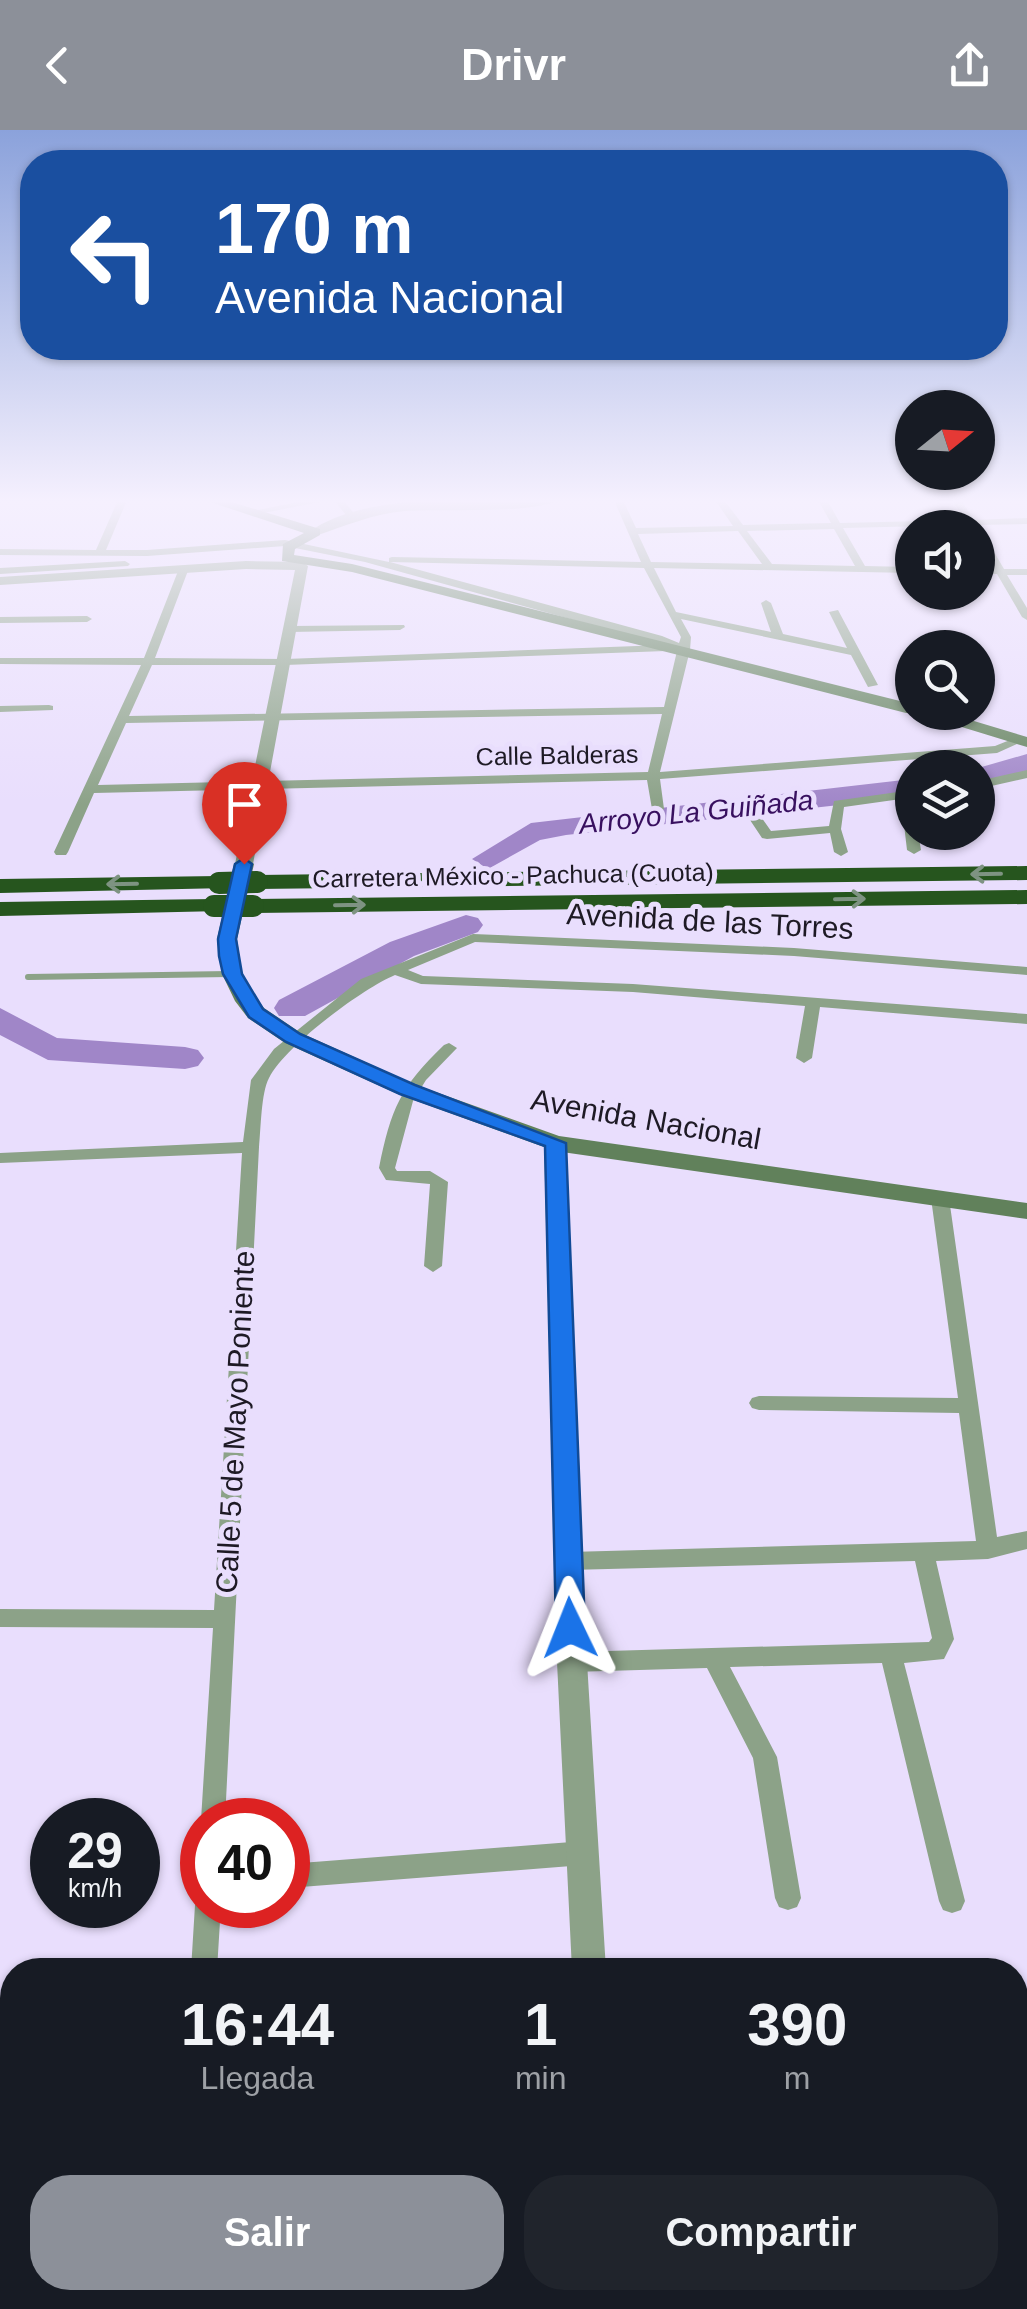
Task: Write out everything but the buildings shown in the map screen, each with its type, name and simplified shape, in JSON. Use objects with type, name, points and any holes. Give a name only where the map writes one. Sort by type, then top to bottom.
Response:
[{"type":"highway","name":"Carretera México - Pachuca (Cuota)","points":[[0,909],[217,894],[251,884],[1027,873]]},
{"type":"highway","name":"Carretera México - Pachuca (Cuota)","points":[[251,884],[1027,897]]},
{"type":"highway","name":"Carretera México - Pachuca (Cuota)","points":[[0,886],[217,894]]},
{"type":"main road","points":[[484,602],[895,705]]},
{"type":"main road","points":[[985,730],[1023,741]]},
{"type":"main road","points":[[232,974],[227,939],[251,884]]},
{"type":"main road","name":"Avenida Nacional","points":[[232,974],[256,1013],[293,1038],[408,1090],[555,1143],[1027,1211]]},
{"type":"street","points":[[60,852],[92,789],[171,602]]},
{"type":"street","points":[[251,884],[260,784],[295,602]]},
{"type":"street","points":[[524,602],[658,638],[685,650]]},
{"type":"street","points":[[658,809],[652,776],[686,637],[666,602]]},
{"type":"street","points":[[766,603],[778,636]]},
{"type":"street","points":[[834,612],[872,686]]},
{"type":"street","points":[[672,614],[852,652]]},
{"type":"street","points":[[0,620],[87,619]]},
{"type":"street","points":[[290,629],[400,627]]},
{"type":"street","points":[[0,661],[285,662],[666,648]]},
{"type":"street","points":[[0,710],[49,708]]},
{"type":"street","points":[[121,720],[670,710]]},
{"type":"street","name":"Calle Balderas","points":[[92,789],[652,776],[924,756],[997,749],[1023,741]]},
{"type":"street","points":[[995,781],[1027,774]]},
{"type":"street","points":[[840,852],[835,829],[838,804],[895,797]]},
{"type":"street","points":[[754,817],[765,834],[835,829]]},
{"type":"street","name":"Avenida de las Torres","points":[[293,1038],[366,982],[447,947],[488,936],[794,952],[1027,971]]},
{"type":"street","points":[[397,970],[421,980],[633,988],[1027,1019]]},
{"type":"street","points":[[804,1058],[814,1003]]},
{"type":"street","name":"Calle 5 de Mayo Poniente","points":[[213,1798],[259,1080],[293,1038]]},
{"type":"street","points":[[433,1266],[440,1182],[430,1177],[396,1177],[387,1168],[400,1104],[408,1090],[448,1048]]},
{"type":"street","points":[[555,1143],[572,1662],[589,1958]]},
{"type":"street","points":[[0,1158],[252,1148]]},
{"type":"street","points":[[940,1198],[988,1550]]},
{"type":"street","points":[[760,1403],[969,1406]]},
{"type":"street","points":[[568,1561],[988,1550],[1027,1540]]},
{"type":"street","points":[[572,1662],[936,1652],[943,1646],[923,1551]]},
{"type":"street","points":[[0,1618],[224,1618]]},
{"type":"street","points":[[891,1654],[952,1901]]},
{"type":"street","points":[[713,1657],[765,1757],[788,1898]]},
{"type":"street","points":[[310,1874],[584,1853]]},
{"type":"street","points":[[205,1958],[207,1928]]},
{"type":"lane","points":[[28,977],[232,974]]},
{"type":"waterway","name":"Arroyo La Guiñada","points":[[995,772],[1027,763]]},
{"type":"waterway","name":"Arroyo La Guiñada","points":[[488,859],[531,832],[566,826],[895,790]]},
{"type":"waterway","points":[[292,1008],[402,949],[466,925]]},
{"type":"waterway","points":[[0,1019],[48,1049],[185,1058]]},
{"type":"route","points":[[244,864],[227,939],[228,956],[232,974],[256,1013],[293,1038],[408,1090],[555,1143],[570,1628]]}]
